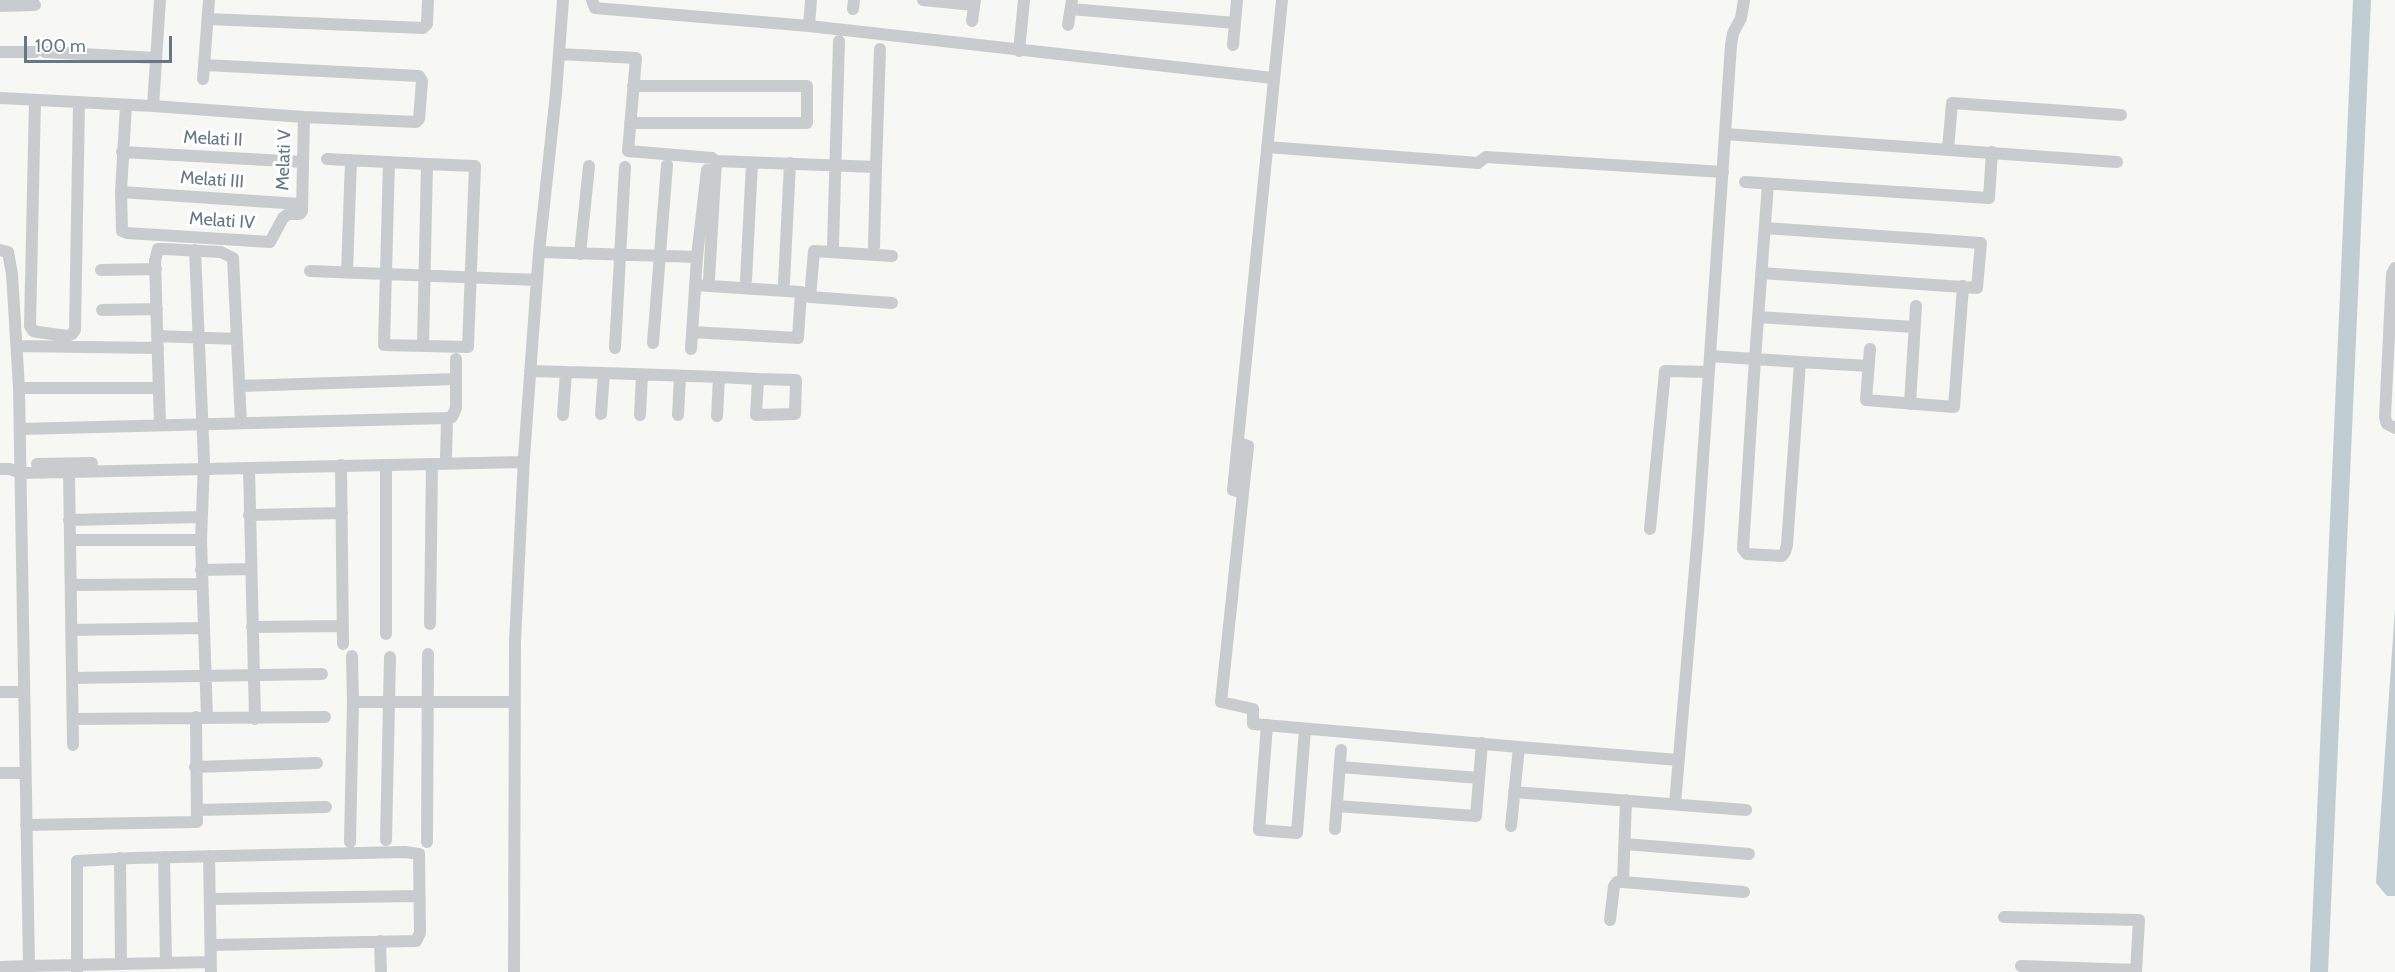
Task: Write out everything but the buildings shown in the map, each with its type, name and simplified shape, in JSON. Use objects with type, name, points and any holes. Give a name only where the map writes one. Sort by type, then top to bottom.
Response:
[{"type":"street","points":[[153,106],[160,0]]},
{"type":"street","points":[[203,78],[209,0]]},
{"type":"street","points":[[208,19],[423,28],[427,24],[428,0]]},
{"type":"street","points":[[514,972],[515,642],[524,459],[539,252],[563,0]]},
{"type":"street","points":[[592,0],[596,8],[809,26],[1273,78]]},
{"type":"street","points":[[809,26],[812,0]]},
{"type":"street","points":[[923,0],[975,3],[972,21]]},
{"type":"street","points":[[1019,51],[1024,0]]},
{"type":"street","points":[[1233,45],[1237,0]]},
{"type":"street","points":[[1282,0],[1233,490],[1243,493],[1221,702],[1253,709],[1253,724],[1678,760]]},
{"type":"street","points":[[1675,804],[1698,533],[1733,33],[1741,18],[1744,0]]},
{"type":"street","points":[[1068,25],[1071,4],[1235,23]]},
{"type":"street","points":[[0,6],[35,5]]},
{"type":"street","points":[[833,246],[839,41]]},
{"type":"street","points":[[874,247],[880,49]]},
{"type":"street","points":[[0,52],[156,58]]},
{"type":"street","points":[[559,54],[636,58],[628,151],[712,158],[697,257],[691,349]]},
{"type":"street","points":[[0,98],[304,117],[418,121],[422,78],[205,65]]},
{"type":"street","points":[[630,123],[807,123],[807,86],[633,86]]},
{"type":"street","points":[[35,100],[30,326],[33,331],[67,336],[75,330],[79,103]]},
{"type":"street","points":[[1948,149],[1952,103],[2121,115]]},
{"type":"street","points":[[121,192],[126,105]]},
{"type":"street","name":"Melati V","points":[[300,204],[304,117]]},
{"type":"street","points":[[1725,134],[2117,162]]},
{"type":"street","points":[[1267,147],[1478,163],[1486,157],[1723,172]]},
{"type":"street","name":"Melati II","points":[[122,152],[303,162]]},
{"type":"street","points":[[1745,182],[1989,198],[1992,152]]},
{"type":"street","points":[[327,159],[475,166],[468,347],[384,345],[389,162]]},
{"type":"street","points":[[347,272],[351,160]]},
{"type":"street","points":[[746,280],[752,163]]},
{"type":"street","points":[[784,283],[790,163]]},
{"type":"street","points":[[711,166],[790,163],[876,167]]},
{"type":"street","points":[[423,345],[427,164]]},
{"type":"street","points":[[653,343],[667,165]]},
{"type":"street","points":[[580,254],[589,166]]},
{"type":"street","points":[[709,279],[711,166]]},
{"type":"street","points":[[615,348],[618,255],[625,167]]},
{"type":"street","points":[[1768,184],[1743,549],[1744,553],[1750,555],[1778,556],[1785,552],[1800,362]]},
{"type":"street","name":"Melati III","points":[[121,192],[300,204]]},
{"type":"street","name":"Melati IV","points":[[121,192],[121,225],[122,231],[127,233],[270,242],[283,218],[288,214],[300,214],[300,204]]},
{"type":"street","points":[[1761,273],[1977,288],[1981,243],[1765,228]]},
{"type":"street","points":[[160,425],[156,269],[158,249],[221,252],[233,258],[241,423]]},
{"type":"street","points":[[0,250],[8,252],[12,274],[19,388],[20,429],[12,469],[23,692],[29,969]]},
{"type":"street","points":[[26,825],[192,824],[197,822],[195,767],[207,676],[201,570],[203,425],[195,250]]},
{"type":"street","points":[[692,332],[798,338],[814,251],[892,256]]},
{"type":"street","points":[[539,252],[697,257]]},
{"type":"street","points":[[2395,268],[2392,274],[2392,346],[2385,417],[2387,424],[2395,428]]},
{"type":"street","points":[[101,270],[156,269]]},
{"type":"street","points":[[310,271],[537,280]]},
{"type":"street","points":[[695,285],[892,303]]},
{"type":"street","points":[[1870,349],[1866,400],[1954,407],[1963,286]]},
{"type":"street","points":[[1910,404],[1916,306]]},
{"type":"street","points":[[102,310],[157,309]]},
{"type":"street","points":[[1758,317],[1914,327]]},
{"type":"street","points":[[17,346],[158,342],[199,337],[237,339]]},
{"type":"street","points":[[1710,356],[1869,366]]},
{"type":"street","points":[[20,429],[447,418],[455,414],[456,359]]},
{"type":"street","points":[[530,371],[758,379]]},
{"type":"street","points":[[1650,529],[1665,371],[1709,372]]},
{"type":"street","points":[[563,415],[566,372]]},
{"type":"street","points":[[601,414],[604,374]]},
{"type":"street","points":[[640,415],[642,375]]},
{"type":"street","points":[[678,415],[680,376]]},
{"type":"street","points":[[717,416],[719,378]]},
{"type":"street","points":[[240,386],[456,379]]},
{"type":"street","points":[[19,388],[159,388]]},
{"type":"street","points":[[446,458],[447,418]]},
{"type":"street","points":[[12,469],[446,458],[524,459]]},
{"type":"street","points":[[12,469],[69,472],[204,465],[249,468],[432,464],[490,459]]},
{"type":"street","points":[[430,624],[432,464]]},
{"type":"street","points":[[340,465],[343,644]]},
{"type":"street","points":[[386,465],[386,634]]},
{"type":"street","points":[[249,468],[255,718]]},
{"type":"street","points":[[69,472],[74,745]]},
{"type":"street","points":[[249,515],[342,513]]},
{"type":"street","points":[[69,520],[201,518]]},
{"type":"street","points":[[70,540],[201,540]]},
{"type":"street","points":[[201,570],[250,569]]},
{"type":"street","points":[[71,585],[202,584]]},
{"type":"street","points":[[252,627],[342,627]]},
{"type":"street","points":[[72,630],[204,628]]},
{"type":"street","points":[[427,842],[428,654]]},
{"type":"street","points":[[350,842],[352,656]]},
{"type":"street","points":[[386,840],[390,657]]},
{"type":"street","points":[[73,678],[322,674]]},
{"type":"street","points":[[0,692],[23,692]]},
{"type":"street","points":[[353,702],[515,702]]},
{"type":"street","points":[[73,719],[325,717]]},
{"type":"street","points":[[1267,725],[1258,830],[1297,833],[1305,729]]},
{"type":"street","points":[[1337,806],[1476,816],[1482,743]]},
{"type":"street","points":[[1511,826],[1519,747]]},
{"type":"street","points":[[1335,829],[1341,750]]},
{"type":"street","points":[[195,767],[317,763]]},
{"type":"street","points":[[1340,767],[1479,778]]},
{"type":"street","points":[[0,773],[24,773]]},
{"type":"street","points":[[1514,792],[1746,810]]},
{"type":"street","points":[[1623,882],[1626,800]]},
{"type":"street","points":[[197,810],[326,807]]},
{"type":"street","points":[[1625,844],[1749,855]]},
{"type":"street","points":[[77,968],[77,861],[209,856],[414,852],[419,854],[421,860],[419,939],[211,945]]},
{"type":"street","points":[[0,967],[77,968],[121,963],[166,963],[211,967],[209,856]]},
{"type":"street","points":[[164,857],[166,963]]},
{"type":"street","points":[[120,858],[121,963]]},
{"type":"street","points":[[1610,920],[1614,886],[1617,882],[1744,892]]},
{"type":"street","points":[[210,899],[419,896]]},
{"type":"street","points":[[2004,917],[2139,920],[2136,971],[2021,966]]},
{"type":"street","points":[[380,941],[381,972]]},
{"type":"shaded area","points":[[2395,609],[2395,896],[2387,896],[2376,883]]},
{"type":"waterway","points":[[2319,972],[2362,0]]}]
